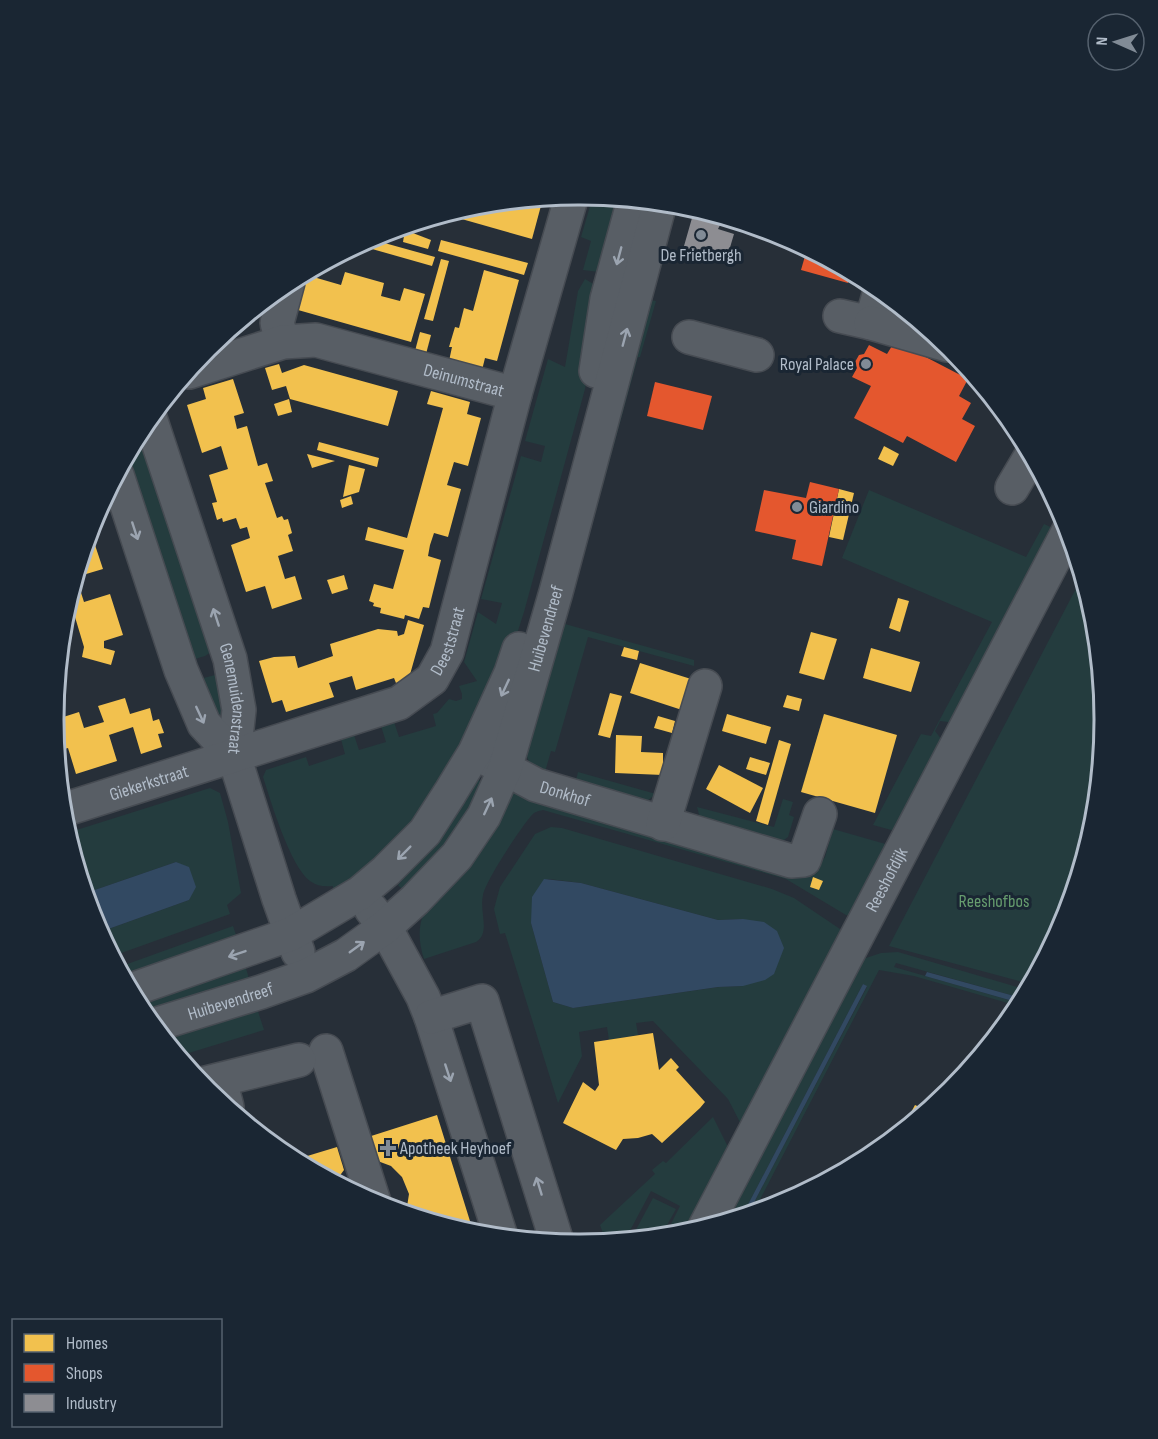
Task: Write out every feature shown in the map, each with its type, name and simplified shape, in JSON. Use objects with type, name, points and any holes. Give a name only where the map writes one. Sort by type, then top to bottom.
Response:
[{"type":"street","name":"Deinumstraat","points":[[204,367],[283,342],[316,340],[515,394],[569,205]]},
{"type":"street","name":"Huibevendreef","points":[[139,987],[291,934],[360,893],[425,832],[475,752],[511,673],[538,591],[589,405],[600,352],[607,298],[632,208]]},
{"type":"street","name":"Huibevendreef","points":[[163,1022],[306,976],[346,955],[385,927],[415,900],[457,856],[484,816],[505,769],[556,592],[658,211]]},
{"type":"street","points":[[874,298],[856,320],[924,339]]},
{"type":"street","points":[[283,342],[277,323],[284,299]]},
{"type":"street","points":[[689,337],[757,355]]},
{"type":"street","name":"Deeststraat","points":[[234,756],[399,703],[432,679],[447,652],[515,394]]},
{"type":"street","name":"Genemuidenstraat","points":[[154,430],[230,659],[239,710],[234,756]]},
{"type":"street","points":[[1012,488],[1026,464]]},
{"type":"street","name":"Genemuidenstraat","points":[[121,486],[181,670],[204,724],[234,756]]},
{"type":"street","name":"Reeshofdijk","points":[[711,1216],[1062,544]]},
{"type":"street","points":[[181,670],[230,659]]},
{"type":"street","points":[[663,824],[705,686]]},
{"type":"street","name":"Donkhof","points":[[475,752],[536,785],[791,861],[804,860],[820,814]]},
{"type":"street","points":[[234,756],[306,976]]},
{"type":"street","name":"Giekerkstraat","points":[[72,807],[234,756]]},
{"type":"street","points":[[360,893],[385,927],[423,997],[498,1227]]},
{"type":"street","points":[[430,1017],[482,1001],[554,1233]]},
{"type":"street","points":[[221,1089],[312,1055],[368,1189]]},
{"type":"green space","points":[[590,205],[615,206],[599,272],[583,270],[591,241],[581,237]]},
{"type":"green space","points":[[585,279],[595,285],[591,353],[585,389],[524,612],[508,662],[419,821],[333,896],[333,886],[313,883],[295,862],[282,833],[263,777],[266,770],[306,757],[309,766],[345,754],[341,739],[354,735],[359,750],[386,742],[381,726],[394,722],[399,737],[436,726],[433,714],[437,713],[449,699],[456,701],[462,699],[459,686],[477,681],[464,662],[478,612],[496,624],[502,603],[481,599],[521,456],[541,462],[545,446],[525,441],[548,359],[565,367],[578,291]]},
{"type":"green space","points":[[650,300],[656,301],[640,357],[638,357],[565,624],[694,660],[694,666],[588,637],[555,752],[551,751],[543,779],[536,775],[525,753]]},
{"type":"green space","points":[[147,441],[211,652],[195,659],[125,478]]},
{"type":"green space","points":[[869,490],[1026,557],[1044,524],[1057,530],[956,723],[940,721],[935,731],[945,744],[895,831],[873,825],[921,734],[931,736],[992,622],[842,558]]},
{"type":"green space","name":"Reeshofbos","points":[[1076,588],[1084,619],[1092,686],[1094,720],[1089,787],[1084,820],[1066,885],[1025,977],[1022,982],[889,946]]},
{"type":"green space","points":[[215,675],[226,684],[222,717],[219,719],[200,679]]},
{"type":"green space","points":[[578,772],[656,794],[647,801],[574,788]]},
{"type":"green space","points":[[468,776],[488,784],[470,817],[406,893],[398,885],[438,840]]},
{"type":"green space","points":[[210,788],[220,793],[228,822],[241,893],[227,905],[230,914],[121,953],[110,929],[189,900],[194,885],[189,869],[176,862],[94,890],[76,830]]},
{"type":"green space","points":[[515,793],[816,869],[825,857],[833,829],[889,845],[850,915],[846,915],[786,879],[543,810],[532,815],[519,832],[485,888],[482,902],[484,928],[480,938],[476,942],[424,959],[420,935],[425,911],[507,796]]},
{"type":"green space","points":[[783,799],[793,802],[789,815],[794,817],[788,837],[780,843],[700,818],[697,807],[774,827]]},
{"type":"green space","points":[[551,827],[562,828],[772,889],[794,898],[840,929],[841,933],[744,1130],[728,1099],[653,1021],[636,1023],[638,1035],[609,1040],[607,1027],[579,1032],[582,1056],[558,1103],[505,933],[500,934],[494,909],[500,887],[535,834]],"holes":[[[544,880],[581,883],[718,920],[743,919],[743,986],[719,987],[573,1008],[553,1002],[531,923]]]},
{"type":"green space","points":[[233,926],[236,935],[230,940],[132,974],[127,964]]},
{"type":"green space","points":[[898,952],[1018,987],[1013,996],[896,963],[894,967],[1010,1000],[1008,1003],[914,976],[879,970],[759,1201],[754,1203],[867,987],[863,984],[747,1206],[725,1212],[860,960],[881,953]]},
{"type":"green space","points":[[245,965],[250,982],[156,1013],[145,996]]},
{"type":"green space","points":[[255,1002],[264,1030],[187,1053],[168,1028]]},
{"type":"green space","points":[[713,1117],[732,1155],[698,1219],[670,1226],[680,1206],[651,1191],[630,1231],[603,1233],[600,1225],[655,1174],[652,1170],[663,1161],[666,1163]]},
{"type":"green space","points":[[653,1198],[676,1209],[666,1226],[635,1231]]},
{"type":"water","points":[[176,862],[189,867],[196,887],[189,900],[110,929],[94,890]]},
{"type":"water","points":[[544,879],[581,883],[718,920],[743,919],[764,922],[777,931],[784,948],[774,974],[765,980],[743,986],[718,987],[573,1008],[553,1002],[531,923],[532,897]]},
{"type":"water","points":[[927,972],[1013,996],[1010,1000],[925,976]]},
{"type":"water","points":[[863,984],[867,986],[754,1203],[747,1206]]},
{"type":"building: Homes","points":[[541,206],[532,239],[462,219],[512,209]]},
{"type":"building: Homes","points":[[412,233],[431,240],[428,249],[403,242],[404,236]]},
{"type":"building: Homes","points":[[441,240],[528,263],[524,275],[438,251]]},
{"type":"building: Homes","points":[[385,243],[435,257],[432,266],[371,249]]},
{"type":"building: Homes","points":[[441,259],[449,261],[433,321],[424,319]]},
{"type":"building: Homes","points":[[484,270],[519,280],[497,361],[485,358],[482,370],[449,361],[452,347],[449,347],[455,327],[459,328],[464,308],[473,311]]},
{"type":"building: Homes","points":[[345,272],[384,283],[381,296],[400,301],[404,288],[425,294],[411,342],[291,308],[296,290],[316,278],[341,285]]},
{"type":"building: Homes","points":[[420,332],[431,335],[426,354],[415,351]]},
{"type":"building: Homes","points":[[279,364],[282,373],[304,365],[398,391],[388,426],[290,399],[286,386],[272,390],[265,368]]},
{"type":"building: Homes","points":[[233,379],[244,413],[234,416],[237,429],[247,426],[258,466],[267,463],[273,481],[265,483],[277,518],[282,516],[284,520],[288,519],[292,533],[288,535],[293,551],[278,556],[285,579],[295,576],[302,599],[272,609],[265,586],[246,592],[231,545],[250,538],[247,527],[240,529],[236,518],[223,522],[222,518],[217,520],[212,503],[217,502],[209,475],[228,469],[221,446],[202,453],[187,405],[206,399],[203,388]]},
{"type":"building: Homes","points":[[431,391],[470,402],[467,414],[481,418],[468,466],[454,462],[447,485],[461,489],[448,537],[434,533],[430,545],[428,556],[441,560],[429,608],[423,607],[419,619],[405,615],[404,619],[380,613],[381,608],[373,606],[374,603],[369,601],[374,584],[393,589],[404,550],[365,540],[368,527],[407,538],[443,408],[427,404]]},
{"type":"building: Homes","points":[[289,399],[292,412],[278,416],[274,404]]},
{"type":"building: Homes","points":[[319,442],[379,458],[377,467],[317,450]]},
{"type":"building: Homes","points":[[884,446],[899,454],[893,466],[878,459]]},
{"type":"building: Homes","points":[[307,454],[335,461],[312,468]]},
{"type":"building: Homes","points":[[349,465],[365,469],[359,492],[343,497]]},
{"type":"building: Homes","points":[[839,489],[854,493],[843,540],[829,537]]},
{"type":"building: Homes","points":[[351,496],[353,504],[342,508],[340,500]]},
{"type":"building: Homes","points":[[95,546],[103,569],[86,574]]},
{"type":"building: Homes","points":[[344,575],[348,589],[332,594],[327,580]]},
{"type":"building: Homes","points":[[81,592],[84,602],[110,594],[123,635],[104,641],[104,648],[115,651],[111,665],[82,657],[84,647],[75,616]]},
{"type":"building: Homes","points":[[898,598],[909,601],[900,632],[889,628]]},
{"type":"building: Homes","points":[[408,620],[424,625],[409,678],[396,683],[394,678],[356,690],[352,676],[329,683],[334,697],[286,712],[282,700],[272,703],[259,661],[274,657],[295,656],[298,668],[333,656],[330,644],[378,629],[397,631],[398,636],[404,634]]},
{"type":"building: Homes","points":[[811,632],[837,639],[824,680],[799,673]]},
{"type":"building: Homes","points":[[624,647],[639,651],[637,660],[621,656]]},
{"type":"building: Homes","points":[[871,648],[920,662],[911,692],[863,678]]},
{"type":"building: Homes","points":[[640,663],[691,679],[682,710],[630,693]]},
{"type":"building: Homes","points":[[610,693],[622,696],[610,738],[598,735]]},
{"type":"building: Homes","points":[[787,695],[802,699],[799,711],[783,707]]},
{"type":"building: Homes","points":[[125,698],[130,714],[150,708],[153,721],[159,719],[164,733],[158,734],[162,747],[141,754],[133,727],[109,735],[117,761],[76,774],[68,748],[66,749],[64,717],[79,712],[84,728],[104,722],[98,706]]},
{"type":"building: Homes","points":[[727,714],[771,727],[766,744],[722,731]]},
{"type":"building: Homes","points":[[824,714],[897,735],[875,813],[801,792]]},
{"type":"building: Homes","points":[[658,716],[675,721],[672,733],[654,728]]},
{"type":"building: Homes","points":[[616,735],[642,736],[641,752],[663,753],[663,775],[615,773]]},
{"type":"building: Homes","points":[[779,740],[791,744],[768,825],[756,821]]},
{"type":"building: Homes","points":[[750,757],[770,763],[766,775],[746,769]]},
{"type":"building: Homes","points":[[719,765],[763,788],[750,813],[706,789]]},
{"type":"building: Homes","points":[[813,877],[823,881],[819,890],[810,887]]},
{"type":"building: Homes","points":[[653,1033],[659,1070],[671,1058],[679,1067],[676,1070],[705,1102],[700,1108],[662,1143],[652,1134],[623,1139],[616,1150],[563,1123],[583,1082],[595,1091],[599,1085],[594,1042]]},
{"type":"building: Homes","points":[[437,1115],[470,1222],[407,1205],[409,1194],[402,1177],[391,1166],[375,1160],[368,1137]]},
{"type":"building: Homes","points":[[337,1147],[344,1170],[340,1175],[307,1156]]},
{"type":"building: Shops","points":[[805,257],[848,282],[848,283],[801,270]]},
{"type":"building: Shops","points":[[895,341],[962,376],[967,381],[959,396],[971,403],[962,419],[975,426],[956,462],[907,436],[903,443],[854,418],[871,386],[852,377],[857,368],[855,362],[859,355],[864,354],[869,345],[887,354]]},
{"type":"building: Shops","points":[[655,382],[712,396],[703,430],[647,416]]},
{"type":"building: Shops","points":[[810,482],[839,489],[822,566],[792,559],[796,540],[755,531],[764,490],[806,498]]},
{"type":"building: Industry","points":[[692,218],[720,225],[718,229],[734,234],[726,261],[710,256],[710,261],[682,253]]},
{"type":"place","name":"De Frietbergh","points":[[701,235]]},
{"type":"place","name":"Royal Palace","points":[[866,364]]},
{"type":"place","name":"Giardino","points":[[797,507]]},
{"type":"place","name":"Apotheek Heyhoef","points":[[388,1148]]}]
